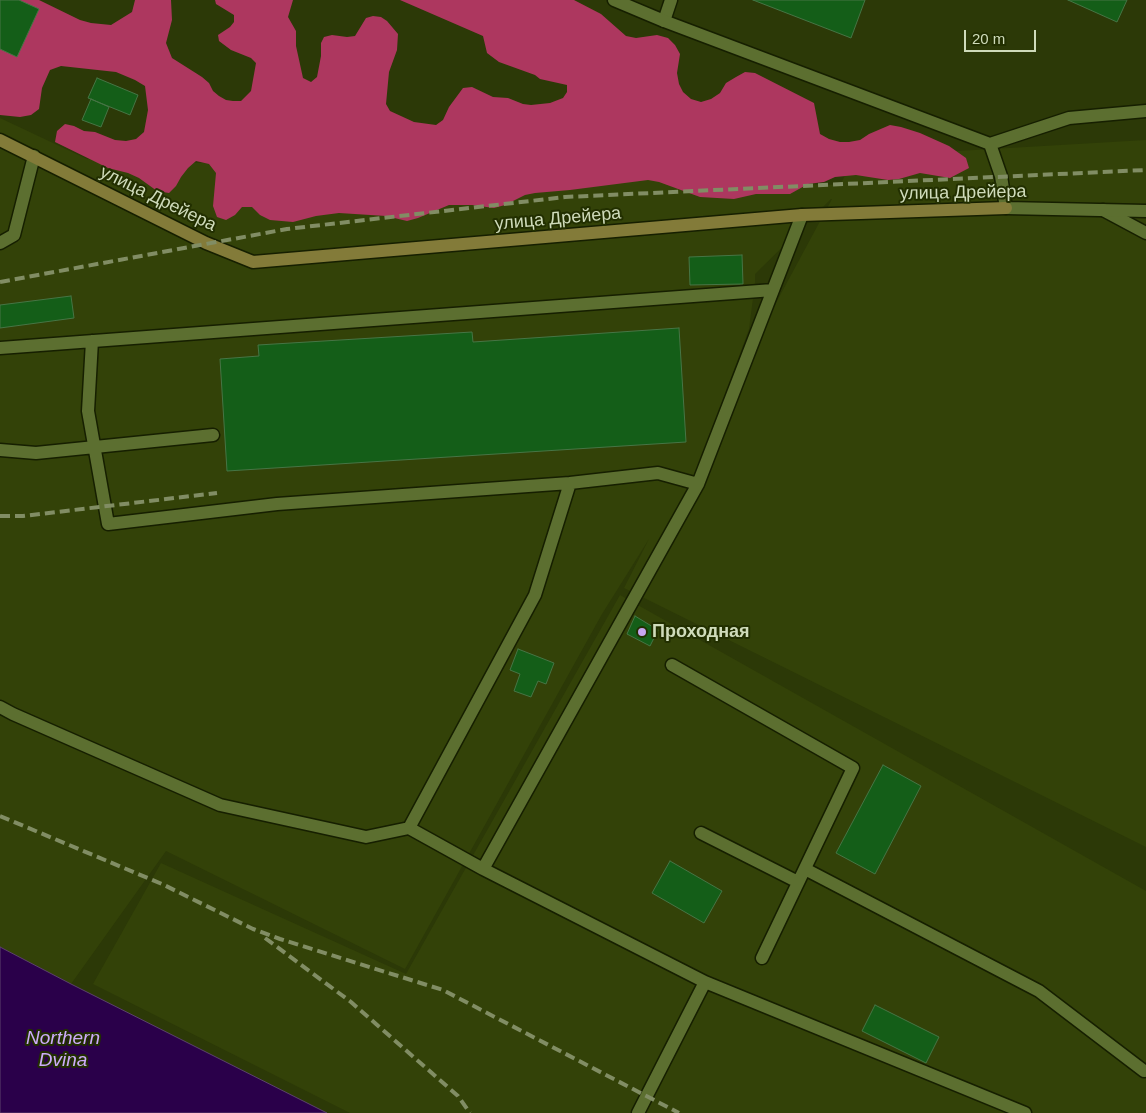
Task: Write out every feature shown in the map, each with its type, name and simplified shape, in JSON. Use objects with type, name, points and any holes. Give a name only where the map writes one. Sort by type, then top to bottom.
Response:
[{"type":"street","points":[[614,0],[664,21],[990,144],[1069,118],[1146,111]]},
{"type":"street","points":[[664,21],[671,0]]},
{"type":"street","name":"улица Дрейера","points":[[0,140],[206,243],[253,262],[802,216],[1006,208],[1146,211]]},
{"type":"street","points":[[990,144],[1001,176],[1006,208]]},
{"type":"street","points":[[0,243],[14,235],[34,156]]},
{"type":"street","points":[[1103,210],[1146,233]]},
{"type":"street","points":[[483,868],[698,484],[802,216]]},
{"type":"street","points":[[0,348],[773,290]]},
{"type":"street","points":[[92,341],[88,411],[108,524],[277,504],[570,483],[658,474],[698,484]]},
{"type":"street","points":[[0,450],[36,453],[213,435]]},
{"type":"street","points":[[409,828],[535,595],[570,483]]},
{"type":"street","points":[[672,665],[853,768],[762,958]]},
{"type":"street","points":[[0,707],[220,805],[366,837],[409,828],[705,982],[1025,1113]]},
{"type":"street","points":[[701,833],[798,882]]},
{"type":"street","points":[[805,869],[1039,991],[1144,1071]]},
{"type":"street","points":[[638,1113],[705,982]]},
{"type":"shaded area","points":[[0,0],[39,0],[80,20],[111,25],[132,12],[135,0],[171,0],[172,20],[166,43],[172,58],[202,77],[219,96],[233,101],[241,101],[251,91],[256,63],[251,58],[231,50],[219,41],[218,35],[234,22],[234,15],[216,4],[215,0],[293,0],[288,17],[296,31],[296,46],[303,78],[311,82],[317,77],[321,56],[321,43],[324,37],[332,35],[355,36],[366,18],[373,16],[381,17],[398,34],[397,50],[389,72],[386,104],[390,111],[414,122],[436,125],[443,120],[449,107],[463,88],[472,87],[493,97],[508,98],[531,105],[550,103],[563,98],[567,92],[567,85],[540,79],[535,75],[499,62],[487,53],[483,36],[400,0],[574,0],[601,14],[626,36],[636,38],[657,35],[668,38],[680,54],[677,73],[679,84],[683,92],[691,99],[701,102],[711,99],[720,93],[726,83],[736,77],[745,72],[755,73],[814,103],[820,134],[829,139],[849,142],[860,140],[890,125],[901,127],[949,146],[966,158],[969,168],[950,178],[920,173],[888,180],[856,175],[835,177],[824,182],[808,184],[790,194],[756,194],[734,199],[700,197],[659,182],[648,180],[535,193],[525,195],[494,208],[472,205],[449,205],[407,221],[386,216],[339,213],[293,222],[270,220],[260,215],[252,207],[242,207],[235,215],[226,220],[217,217],[213,206],[216,173],[209,164],[196,161],[188,168],[169,193],[157,191],[139,178],[108,168],[55,142],[57,131],[65,124],[84,131],[95,132],[115,140],[126,141],[136,139],[144,132],[148,110],[145,86],[135,80],[116,72],[61,66],[50,70],[42,88],[39,109],[31,115],[20,117],[0,115]]},
{"type":"shaded area","points":[[0,118],[87,159],[840,185],[855,157],[1146,140],[1146,847],[624,588],[649,539],[602,614],[405,969],[166,851],[71,984],[0,947]],"holes":[[[832,199],[721,405],[749,329],[755,274]]]},
{"type":"shaded area","points":[[620,595],[1146,891],[1146,1113],[350,1113],[93,984],[161,863],[406,974]]},
{"type":"water","name":"Northern Dvina","points":[[0,947],[71,984],[327,1113],[0,1113]]},
{"type":"building","points":[[0,0],[19,0],[39,9],[17,57],[0,49]]},
{"type":"building","points":[[753,0],[865,0],[851,38]]},
{"type":"building","points":[[1068,0],[1127,0],[1117,22]]},
{"type":"building","points":[[97,78],[138,95],[130,115],[88,98]]},
{"type":"building","points":[[91,99],[109,107],[101,127],[82,120]]},
{"type":"building","points":[[742,255],[743,284],[690,285],[689,257]]},
{"type":"building","points":[[71,296],[74,318],[0,328],[0,305]]},
{"type":"building","points":[[679,328],[686,442],[227,471],[220,359],[259,356],[258,345],[472,332],[473,342]]},
{"type":"building","name":"Проходная","points":[[635,616],[658,630],[650,646],[627,634]]},
{"type":"building","points":[[518,649],[554,663],[546,684],[538,681],[531,697],[514,691],[520,674],[510,670]]},
{"type":"building","points":[[883,765],[921,786],[875,874],[836,853]]},
{"type":"building","points":[[670,861],[722,891],[704,923],[652,893]]},
{"type":"building","points":[[875,1005],[939,1037],[926,1063],[862,1031]]},
{"type":"railway","points":[[0,282],[287,229],[565,197],[1146,170]]},
{"type":"railway","points":[[0,516],[23,516],[217,493]]},
{"type":"railway","points":[[0,816],[162,884],[253,929],[443,990],[679,1113]]},
{"type":"railway","points":[[265,938],[351,1002],[458,1096],[470,1113]]},
{"type":"place","name":"Проходная","points":[[642,632]]}]
